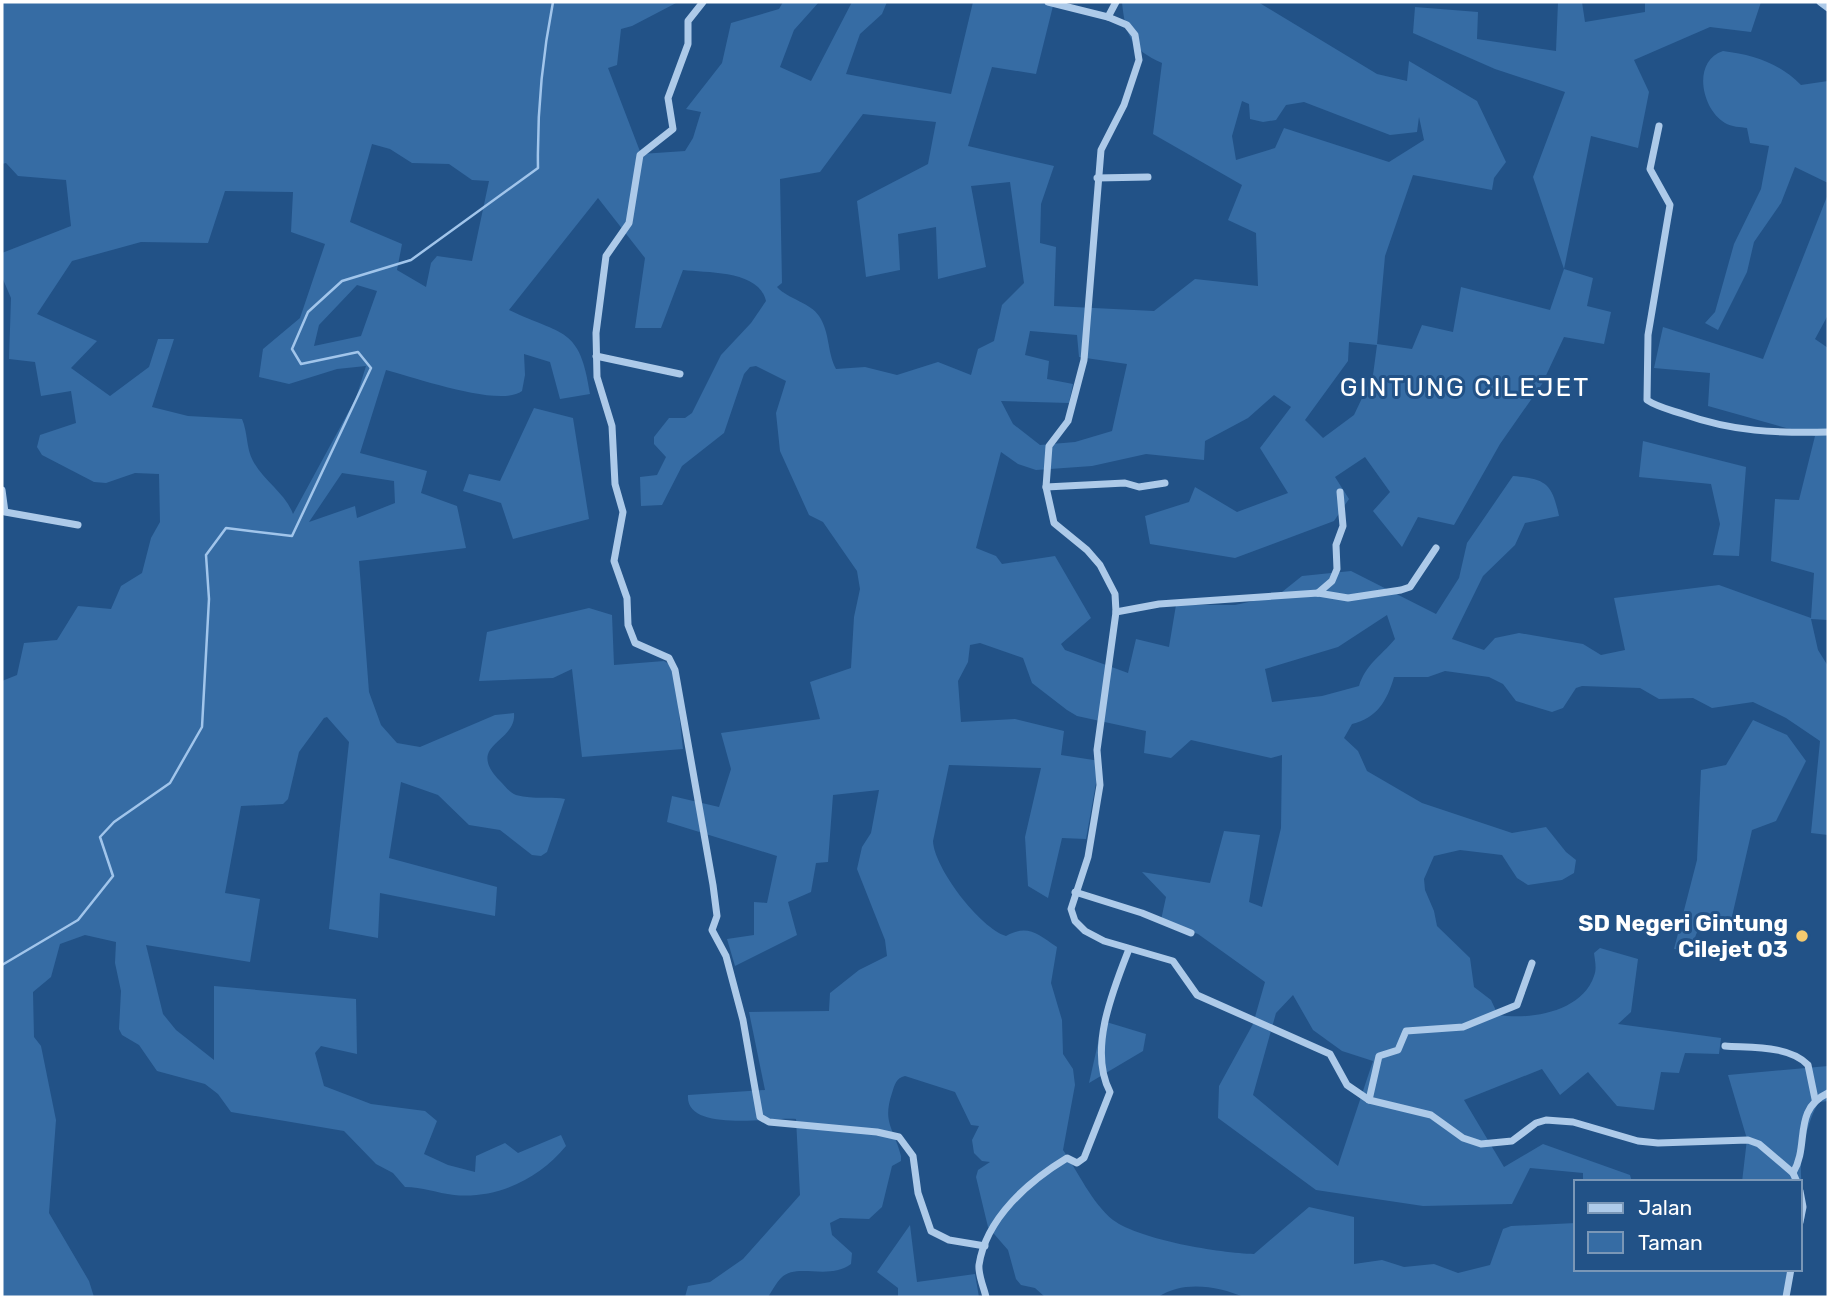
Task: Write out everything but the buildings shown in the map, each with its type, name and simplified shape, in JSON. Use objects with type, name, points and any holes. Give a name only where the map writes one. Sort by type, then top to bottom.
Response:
[{"type":"street","points":[[703,2],[688,20],[688,44],[668,98],[673,129],[640,155],[629,223],[611,245],[607,256],[596,356],[597,377],[612,426],[615,484],[623,512],[614,561],[626,598],[628,625],[635,643],[669,658],[675,670],[713,885],[717,916],[712,930],[726,956],[743,1020],[760,1117],[769,1122],[877,1132],[899,1137],[913,1156],[918,1193],[931,1231],[949,1240],[985,1246]]},
{"type":"street","points":[[1048,2],[1108,18],[1127,26],[1135,35],[1139,60],[1124,105],[1101,150],[1084,360],[1068,421],[1049,446],[1046,486],[1054,523],[1087,550],[1100,565],[1115,594],[1116,612],[1097,750],[1100,785],[1088,857],[1071,909],[1075,921],[1085,931],[1129,949],[1172,961],[1197,995],[1330,1054],[1347,1085],[1368,1100],[1430,1115],[1463,1138],[1481,1144],[1512,1142],[1536,1123],[1546,1120],[1573,1122],[1637,1141],[1657,1143],[1748,1140],[1759,1144],[1793,1174],[1796,1180]]},
{"type":"street","points":[[1108,18],[1116,2]]},
{"type":"street","points":[[1819,2],[1828,8]]},
{"type":"street","points":[[1659,126],[1650,169],[1670,205],[1648,335],[1647,400],[1707,422],[1738,430],[1765,433],[1828,432]]},
{"type":"street","points":[[1097,178],[1148,177]]},
{"type":"street","points":[[596,356],[680,374]]},
{"type":"street","points":[[1046,486],[1125,483],[1139,487],[1165,483]]},
{"type":"street","points":[[2,490],[5,512],[78,525]]},
{"type":"street","points":[[1318,593],[1332,581],[1337,569],[1336,545],[1343,526],[1340,492]]},
{"type":"street","points":[[1116,612],[1160,604],[1318,593],[1348,598],[1410,587],[1436,548]]},
{"type":"street","points":[[1075,892],[1142,913],[1191,933]]},
{"type":"street","points":[[986,1297],[979,1268],[985,1246],[1006,1209],[1037,1177],[1067,1158],[1077,1163],[1084,1158],[1110,1092],[1102,1076],[1107,1008],[1129,949]]},
{"type":"street","points":[[1368,1100],[1379,1056],[1398,1050],[1406,1031],[1463,1027],[1517,1005],[1532,963]]},
{"type":"street","points":[[1725,1046],[1785,1052],[1805,1061],[1815,1099]]},
{"type":"street","points":[[1793,1174],[1808,1112],[1815,1099],[1828,1093]]},
{"type":"street","points":[[1786,1297],[1791,1271]]},
{"type":"green space","points":[[2,2],[678,2],[621,29],[617,65],[608,68],[641,154],[685,151],[693,138],[701,112],[686,109],[722,63],[731,23],[779,9],[783,2],[819,2],[794,30],[780,67],[811,81],[852,2],[887,2],[882,14],[860,34],[846,74],[951,94],[973,2],[1054,2],[1036,74],[992,67],[968,146],[1054,166],[1041,204],[1040,243],[1056,247],[1054,306],[1154,311],[1195,279],[1258,286],[1256,233],[1228,220],[1242,185],[1153,134],[1162,63],[1144,53],[1132,40],[1125,24],[1122,2],[1258,2],[1377,74],[1407,81],[1409,61],[1477,101],[1506,162],[1494,178],[1492,190],[1413,175],[1385,256],[1377,344],[1412,349],[1422,325],[1453,332],[1461,287],[1550,310],[1564,269],[1593,278],[1587,306],[1611,312],[1604,344],[1564,337],[1542,384],[1500,444],[1454,525],[1418,517],[1402,547],[1373,511],[1390,492],[1365,457],[1335,477],[1349,499],[1334,521],[1235,558],[1150,544],[1145,516],[1189,502],[1195,487],[1237,512],[1288,493],[1260,448],[1291,407],[1274,395],[1248,418],[1205,441],[1204,460],[1146,454],[1092,466],[1036,470],[1018,464],[1001,452],[976,548],[996,556],[1002,564],[1055,556],[1091,618],[1061,644],[1065,650],[1128,673],[1136,639],[1169,647],[1176,605],[1235,605],[1277,596],[1302,576],[1351,571],[1436,614],[1459,578],[1467,543],[1513,476],[1533,479],[1546,485],[1554,496],[1559,516],[1525,523],[1515,545],[1483,576],[1452,639],[1484,650],[1495,638],[1519,633],[1583,644],[1601,655],[1625,650],[1614,598],[1719,585],[1811,618],[1814,573],[1771,561],[1775,499],[1799,500],[1815,436],[1708,406],[1710,373],[1654,368],[1663,327],[1763,359],[1828,194],[1828,315],[1815,339],[1828,348],[1828,620],[1811,619],[1818,650],[1828,666],[1828,835],[1811,833],[1820,741],[1786,718],[1753,702],[1712,708],[1693,698],[1659,699],[1640,688],[1582,686],[1576,688],[1563,708],[1552,712],[1516,701],[1503,684],[1489,677],[1445,671],[1428,677],[1394,677],[1380,707],[1368,718],[1352,724],[1344,738],[1358,751],[1367,771],[1422,803],[1512,833],[1546,827],[1576,860],[1574,873],[1562,880],[1528,885],[1517,878],[1502,855],[1460,850],[1434,856],[1424,879],[1437,926],[1470,958],[1474,987],[1491,1000],[1498,1015],[1525,1016],[1554,1011],[1578,998],[1588,988],[1594,976],[1594,953],[1600,948],[1638,959],[1631,1012],[1618,1024],[1721,1038],[1719,1054],[1685,1053],[1679,1073],[1661,1072],[1654,1110],[1617,1106],[1588,1072],[1560,1095],[1542,1069],[1464,1100],[1504,1167],[1543,1144],[1630,1175],[1631,1180],[1583,1180],[1583,1173],[1530,1168],[1512,1204],[1423,1206],[1316,1190],[1218,1118],[1219,1086],[1253,1024],[1265,982],[1198,934],[1161,920],[1166,897],[1142,872],[1210,883],[1224,831],[1260,835],[1249,902],[1262,907],[1281,828],[1282,755],[1271,758],[1191,740],[1171,758],[1144,753],[1146,731],[1077,716],[1032,683],[1023,658],[980,643],[970,645],[968,662],[958,681],[961,722],[1015,719],[1064,731],[1061,755],[1100,761],[1086,839],[1062,838],[1048,898],[1028,886],[1025,837],[1041,768],[949,765],[933,841],[935,853],[950,881],[984,922],[1006,936],[1020,931],[1032,932],[1057,947],[1051,983],[1062,1020],[1063,1054],[1073,1069],[1075,1085],[1063,1150],[1098,1205],[1113,1220],[1125,1227],[1181,1244],[1254,1254],[1309,1207],[1354,1217],[1354,1264],[1382,1260],[1404,1267],[1434,1264],[1458,1273],[1490,1265],[1503,1229],[1511,1226],[1574,1223],[1574,1271],[1788,1271],[1786,1297],[1244,1297],[1201,1286],[1178,1288],[1158,1297],[1045,1297],[1035,1288],[1021,1285],[1016,1279],[1008,1250],[988,1227],[976,1177],[978,1170],[990,1162],[982,1161],[974,1153],[972,1140],[979,1126],[971,1125],[955,1092],[905,1076],[896,1082],[889,1103],[890,1125],[901,1161],[892,1166],[882,1207],[869,1219],[840,1218],[830,1223],[832,1235],[852,1253],[851,1264],[832,1271],[795,1271],[779,1280],[768,1297],[685,1297],[688,1286],[710,1282],[743,1259],[800,1195],[796,1119],[714,1119],[691,1107],[688,1095],[765,1090],[749,1012],[829,1011],[830,993],[859,970],[887,956],[885,940],[857,869],[862,847],[871,833],[879,790],[833,795],[828,862],[816,863],[811,892],[788,902],[797,935],[735,966],[727,939],[754,935],[754,902],[767,903],[777,856],[667,822],[672,796],[719,807],[731,769],[721,733],[820,719],[810,682],[851,668],[854,617],[860,589],[857,571],[823,522],[809,515],[780,451],[776,413],[786,381],[756,366],[750,367],[744,374],[724,433],[682,466],[662,505],[641,506],[640,477],[657,475],[666,457],[654,444],[654,437],[669,418],[685,418],[692,413],[721,355],[751,323],[766,301],[754,284],[743,278],[683,270],[661,328],[635,328],[645,258],[598,198],[509,310],[556,330],[574,344],[581,356],[590,394],[560,399],[550,362],[524,354],[525,375],[522,391],[511,395],[477,394],[386,370],[360,453],[427,471],[421,493],[457,506],[466,548],[359,561],[369,692],[381,725],[397,743],[420,747],[495,715],[514,713],[513,723],[489,751],[487,759],[490,769],[514,794],[565,799],[547,852],[541,856],[532,855],[500,830],[469,825],[438,795],[401,782],[389,858],[497,887],[495,916],[380,893],[378,938],[329,929],[349,742],[327,717],[299,752],[288,799],[283,804],[241,806],[225,893],[260,899],[250,962],[146,945],[163,1014],[176,1030],[214,1060],[214,986],[356,999],[357,1054],[321,1046],[315,1053],[324,1086],[371,1104],[425,1111],[437,1121],[424,1154],[448,1165],[475,1172],[476,1156],[505,1143],[518,1153],[561,1135],[566,1146],[543,1168],[516,1184],[486,1194],[454,1195],[405,1187],[393,1173],[376,1164],[344,1131],[231,1112],[218,1094],[205,1084],[157,1071],[139,1045],[122,1035],[119,1029],[121,991],[115,963],[116,942],[85,935],[60,944],[51,977],[33,992],[34,1037],[41,1046],[56,1120],[49,1213],[89,1281],[94,1297],[2,1297],[2,681],[17,675],[24,643],[57,640],[78,606],[111,609],[121,586],[142,573],[151,538],[160,522],[159,474],[135,473],[106,483],[94,482],[42,455],[37,447],[40,435],[76,423],[71,391],[41,396],[35,362],[9,359],[11,298],[2,277],[2,253],[71,226],[66,180],[18,176],[6,163],[2,164]],"holes":[[[1242,101],[1249,104],[1250,119],[1263,122],[1276,120],[1286,105],[1304,102],[1390,135],[1417,132],[1419,117],[1424,140],[1389,162],[1284,128],[1275,148],[1236,160],[1232,136]],[[863,114],[936,122],[928,164],[857,201],[866,277],[900,270],[898,234],[936,227],[938,279],[986,267],[971,186],[1010,182],[1024,283],[1002,305],[994,341],[978,349],[971,375],[938,362],[897,375],[865,367],[836,369],[819,316],[777,287],[782,283],[780,179],[820,172]],[[372,144],[390,149],[412,163],[449,164],[472,180],[489,181],[472,261],[437,256],[431,263],[426,287],[397,270],[402,244],[350,222]],[[225,191],[293,192],[291,232],[325,244],[300,318],[263,349],[259,377],[289,384],[337,369],[366,366],[356,398],[293,514],[253,461],[242,419],[188,416],[152,407],[174,339],[158,339],[149,367],[110,396],[71,368],[97,341],[37,314],[72,261],[141,242],[208,243]],[[357,285],[377,291],[361,336],[314,346],[319,325]],[[1030,331],[1077,335],[1079,357],[1127,364],[1112,431],[1075,442],[1040,445],[1013,424],[1001,401],[1069,403],[1073,384],[1047,379],[1049,361],[1025,355]],[[1349,342],[1377,345],[1373,375],[1354,415],[1323,438],[1305,420],[1348,361]],[[342,473],[394,481],[395,503],[357,518],[355,506],[309,522]],[[1387,615],[1395,639],[1370,666],[1359,686],[1322,696],[1272,702],[1265,669],[1338,647]],[[1293,995],[1313,1030],[1342,1051],[1373,1061],[1338,1166],[1253,1095],[1276,1013]]]},
{"type":"green space","points":[[1558,2],[1582,2],[1585,22],[1645,12],[1645,2],[1761,2],[1751,32],[1710,27],[1634,60],[1649,92],[1638,148],[1591,136],[1564,269],[1533,177],[1565,92],[1495,69],[1413,33],[1415,7],[1478,12],[1477,39],[1556,51]]},
{"type":"green space","points":[[1723,51],[1765,61],[1793,77],[1801,85],[1828,81],[1828,183],[1795,167],[1781,203],[1754,242],[1747,272],[1718,330],[1705,323],[1715,312],[1734,244],[1761,189],[1769,146],[1750,143],[1747,128],[1725,123],[1710,107],[1703,86],[1704,74],[1713,56]]},
{"type":"green space","points":[[534,408],[573,418],[589,519],[513,539],[501,503],[463,491],[469,474],[500,481]]},
{"type":"green space","points":[[1643,441],[1746,467],[1739,556],[1713,555],[1720,524],[1711,484],[1639,477]]},
{"type":"green space","points":[[589,608],[612,615],[614,665],[664,661],[674,667],[683,749],[582,757],[572,669],[553,678],[479,681],[487,632]]},
{"type":"green space","points":[[1753,720],[1787,735],[1806,761],[1776,821],[1752,830],[1730,925],[1703,917],[1690,950],[1674,949],[1697,860],[1701,770],[1726,765]]},
{"type":"green space","points":[[1103,1021],[1146,1034],[1143,1051],[1089,1083]]},
{"type":"green space","points":[[1828,1066],[1828,1101],[1819,1102],[1808,1127],[1803,1147],[1802,1180],[1742,1180],[1747,1139],[1728,1075]]},
{"type":"green space","points":[[1802,1184],[1805,1210],[1802,1227]]},
{"type":"green space","points":[[910,1225],[917,1282],[975,1274],[979,1297],[898,1297],[898,1288],[877,1272]]},
{"type":"waterway","points":[[2,965],[78,920],[113,876],[100,837],[114,822],[170,783],[202,727],[209,599],[206,555],[226,528],[292,536],[371,368],[358,352],[301,364],[292,349],[308,312],[342,281],[411,260],[538,168],[541,85],[553,2]]},
{"type":"place","name":"SD Negeri Gintung Cilejet 03","points":[[1802,936]]},
{"type":"district","name":"GINTUNG CILEJET","points":[[1465,387]]}]
